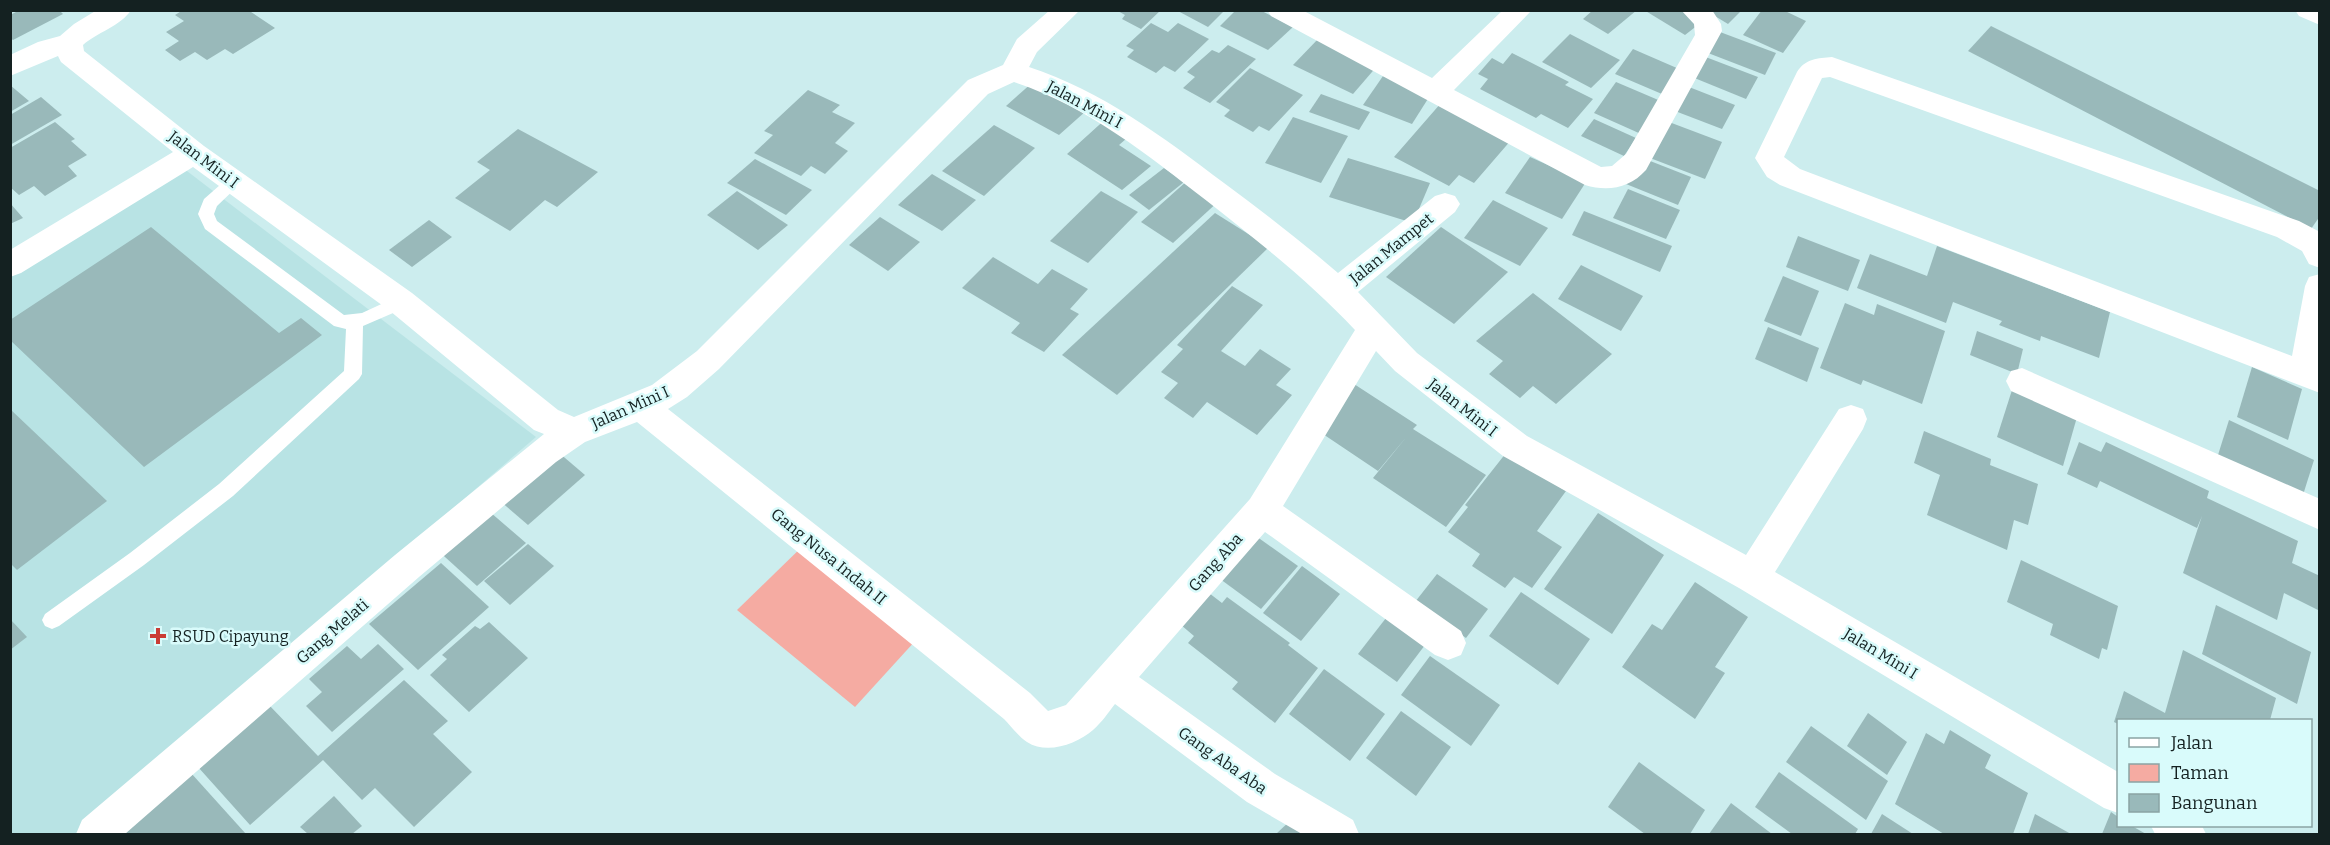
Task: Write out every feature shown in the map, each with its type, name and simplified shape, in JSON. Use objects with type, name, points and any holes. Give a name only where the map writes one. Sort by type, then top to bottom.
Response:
[{"type":"street","points":[[10,67],[48,49],[69,43],[83,30],[118,10]]},
{"type":"street","points":[[1013,72],[1027,46],[1067,10]]},
{"type":"street","points":[[1280,10],[1595,177],[1607,179],[1618,177],[1636,162],[1708,35],[1710,29],[1708,22],[1694,10]]},
{"type":"street","points":[[1436,91],[1520,10]]},
{"type":"street","points":[[2308,10],[2319,16]]},
{"type":"street","name":"Jalan Mini I","points":[[69,43],[70,55],[194,153],[401,302],[546,420],[573,432],[641,406],[672,389],[708,360],[978,87],[1013,72],[1053,85],[1093,105],[1128,127],[1291,250],[1338,291],[1372,330],[1414,369],[1515,447],[1752,577],[2117,793]]},
{"type":"street","points":[[2319,256],[2314,243],[2288,229],[1832,67],[1819,68],[1811,72],[1769,158],[1777,169],[1790,177],[2312,378],[2319,286]]},
{"type":"street","points":[[10,265],[194,153]]},
{"type":"street","name":"Jalan Mampet","points":[[1338,291],[1445,204]]},
{"type":"street","name":"Gang Aba","points":[[1017,706],[1040,729],[1055,730],[1079,718],[1262,510],[1372,330]]},
{"type":"street","points":[[2022,381],[2319,515]]},
{"type":"street","name":"Gang Nusa Indah II","points":[[641,406],[1017,706]]},
{"type":"street","points":[[1752,577],[1851,419]]},
{"type":"street","name":"Gang Melati","points":[[96,834],[407,566],[544,452],[573,432]]},
{"type":"street","points":[[1262,510],[1448,644]]},
{"type":"street","name":"Gang Aba Aba","points":[[1111,679],[1261,788],[1339,834]]},
{"type":"lane","points":[[234,182],[210,203],[206,214],[211,225],[340,321],[355,322],[401,302]]},
{"type":"lane","points":[[52,620],[137,559],[226,490],[353,374],[355,322]]},
{"type":"shaded area","name":"RSUD Cipayung","points":[[183,168],[536,437],[75,834],[11,834],[11,277]]},
{"type":"green space","points":[[810,539],[927,628],[855,707],[737,610]]},
{"type":"building","points":[[20,10],[59,10],[63,14],[13,40],[10,38],[10,15]]},
{"type":"building","points":[[183,10],[248,10],[275,28],[233,54],[225,49],[207,60],[195,52],[180,61],[165,50],[179,41],[166,32],[184,21],[175,15]]},
{"type":"building","points":[[1116,10],[1161,10],[1141,29],[1122,19],[1125,15]]},
{"type":"building","points":[[1176,10],[1225,10],[1208,27]]},
{"type":"building","points":[[1236,10],[1260,10],[1293,27],[1268,50],[1220,26]]},
{"type":"building","points":[[1593,10],[1637,10],[1608,34],[1583,19]]},
{"type":"building","points":[[1644,10],[1685,10],[1703,21],[1685,35]]},
{"type":"building","points":[[1705,10],[1742,10],[1728,24]]},
{"type":"building","points":[[1762,10],[1783,10],[1806,21],[1783,53],[1743,35]]},
{"type":"building","points":[[1151,23],[1168,32],[1178,23],[1209,39],[1175,72],[1164,66],[1156,73],[1127,57],[1134,50],[1126,46]]},
{"type":"building","points":[[1991,26],[2320,191],[2320,216],[2311,229],[1968,51]]},
{"type":"building","points":[[1720,32],[1776,53],[1765,75],[1708,53]]},
{"type":"building","points":[[1570,34],[1620,60],[1591,88],[1542,62]]},
{"type":"building","points":[[1319,38],[1378,65],[1353,94],[1293,65]]},
{"type":"building","points":[[1228,45],[1256,59],[1210,103],[1183,88],[1195,77],[1187,72],[1212,50],[1219,53]]},
{"type":"building","points":[[1633,49],[1686,72],[1669,97],[1615,74]]},
{"type":"building","points":[[1512,53],[1569,82],[1565,85],[1593,99],[1568,128],[1541,114],[1536,118],[1480,89],[1488,79],[1478,74],[1492,58],[1503,64]]},
{"type":"building","points":[[1703,56],[1758,77],[1746,99],[1692,77]]},
{"type":"building","points":[[1250,68],[1303,95],[1269,131],[1259,126],[1253,132],[1224,116],[1230,110],[1216,102]]},
{"type":"building","points":[[1383,76],[1431,94],[1412,124],[1363,105]]},
{"type":"building","points":[[1033,82],[1086,111],[1059,135],[1006,106]]},
{"type":"building","points":[[1616,82],[1663,102],[1641,134],[1594,113]]},
{"type":"building","points":[[10,85],[29,101],[10,112]]},
{"type":"building","points":[[1689,87],[1735,105],[1722,129],[1675,111]]},
{"type":"building","points":[[808,90],[840,105],[832,112],[855,123],[835,143],[848,151],[825,174],[811,166],[801,176],[754,153],[773,135],[764,131]]},
{"type":"building","points":[[1321,94],[1370,112],[1359,130],[1309,112]]},
{"type":"building","points":[[41,97],[62,115],[10,145],[10,115]]},
{"type":"building","points":[[1441,103],[1512,139],[1474,183],[1459,175],[1449,186],[1394,157]]},
{"type":"building","points":[[1109,116],[1134,132],[1119,145],[1151,166],[1122,190],[1067,154]]},
{"type":"building","points":[[1293,117],[1348,136],[1321,183],[1265,163]]},
{"type":"building","points":[[1594,119],[1636,138],[1624,156],[1581,136]]},
{"type":"building","points":[[55,122],[75,139],[71,141],[87,155],[68,166],[77,176],[45,196],[34,186],[19,195],[10,187],[10,148]]},
{"type":"building","points":[[1669,122],[1722,142],[1705,179],[1650,158]]},
{"type":"building","points":[[994,125],[1035,148],[984,196],[942,171]]},
{"type":"building","points":[[518,129],[598,172],[557,207],[545,200],[510,231],[455,198],[490,170],[477,162]]},
{"type":"building","points":[[1530,157],[1586,182],[1562,219],[1505,193]]},
{"type":"building","points":[[1640,157],[1691,177],[1678,205],[1626,184]]},
{"type":"building","points":[[1348,158],[1430,183],[1413,223],[1329,197]]},
{"type":"building","points":[[755,159],[812,190],[786,215],[727,183]]},
{"type":"building","points":[[1164,168],[1184,182],[1149,210],[1129,195]]},
{"type":"building","points":[[932,174],[976,200],[942,231],[898,205]]},
{"type":"building","points":[[1188,180],[1220,200],[1173,243],[1141,222]]},
{"type":"building","points":[[1628,189],[1680,210],[1666,239],[1613,218]]},
{"type":"building","points":[[737,191],[788,225],[758,250],[707,215]]},
{"type":"building","points":[[1101,191],[1138,212],[1088,263],[1050,241]]},
{"type":"building","points":[[1493,200],[1548,228],[1520,266],[1464,238]]},
{"type":"building","points":[[10,203],[23,218],[10,224]]},
{"type":"building","points":[[1584,211],[1672,246],[1660,272],[1572,235]]},
{"type":"building","points":[[1215,213],[1269,247],[1117,395],[1062,355]]},
{"type":"building","points":[[880,217],[920,242],[888,271],[849,245]]},
{"type":"building","points":[[429,220],[452,237],[412,267],[389,250]]},
{"type":"building","points":[[151,227],[279,333],[301,318],[322,335],[144,467],[10,340],[10,320]]},
{"type":"building","points":[[1441,227],[1508,272],[1454,324],[1386,277]]},
{"type":"building","points":[[1798,236],[1860,260],[1848,291],[1786,267]]},
{"type":"building","points":[[1937,246],[2110,312],[2099,358],[2041,336],[2040,341],[1999,325],[2002,321],[1953,302],[1946,323],[1857,288],[1870,254],[1927,276]]},
{"type":"building","points":[[993,257],[1038,284],[1052,269],[1088,289],[1070,309],[1079,314],[1044,352],[1011,333],[1020,323],[962,288]]},
{"type":"building","points":[[1581,265],[1643,296],[1621,331],[1558,299]]},
{"type":"building","points":[[1783,276],[1819,291],[1801,336],[1764,321]]},
{"type":"building","points":[[1232,286],[1263,305],[1221,351],[1245,366],[1260,349],[1291,369],[1276,385],[1292,395],[1257,435],[1207,402],[1193,418],[1164,398],[1178,383],[1161,372],[1183,349],[1177,345]]},
{"type":"building","points":[[1533,293],[1612,354],[1556,404],[1533,386],[1520,398],[1489,374],[1503,361],[1476,341]]},
{"type":"building","points":[[1845,303],[1874,315],[1877,304],[1945,331],[1922,404],[1863,380],[1861,385],[1820,368]]},
{"type":"building","points":[[1768,327],[1819,348],[1807,382],[1755,359]]},
{"type":"building","points":[[1977,331],[2023,349],[2017,374],[1970,355]]},
{"type":"building","points":[[2252,367],[2302,389],[2288,440],[2237,417]]},
{"type":"building","points":[[1354,384],[1417,425],[1413,429],[1486,475],[1446,527],[1373,478],[1408,435],[1378,471],[1314,428]]},
{"type":"building","points":[[2012,390],[2077,417],[2063,466],[1997,437]]},
{"type":"building","points":[[10,409],[107,501],[17,570],[10,563]]},
{"type":"building","points":[[2229,420],[2314,460],[2303,495],[2218,455]]},
{"type":"building","points":[[1924,431],[1991,459],[1990,465],[2038,484],[2028,525],[2014,520],[2007,550],[1927,515],[1940,475],[1914,463]]},
{"type":"building","points":[[2079,442],[2101,452],[2106,442],[2209,491],[2207,498],[2298,541],[2292,563],[2320,576],[2320,611],[2284,593],[2277,620],[2183,573],[2202,516],[2197,528],[2100,481],[2097,488],[2067,474]]},
{"type":"building","points":[[558,452],[585,475],[528,525],[500,501]]},
{"type":"building","points":[[1506,453],[1566,491],[1537,531],[1562,547],[1532,588],[1514,577],[1505,588],[1472,566],[1480,554],[1448,532],[1468,507],[1465,505]]},
{"type":"building","points":[[483,506],[526,543],[477,586],[434,547]]},
{"type":"building","points":[[1598,513],[1664,555],[1612,634],[1544,589]]},
{"type":"building","points":[[1253,534],[1298,566],[1261,609],[1216,576]]},
{"type":"building","points":[[528,544],[554,566],[510,605],[484,581]]},
{"type":"building","points":[[2021,560],[2118,606],[2107,650],[2102,648],[2099,659],[2050,635],[2053,624],[2007,602]]},
{"type":"building","points":[[441,563],[489,607],[418,670],[369,624]]},
{"type":"building","points":[[1302,566],[1340,594],[1301,641],[1263,613]]},
{"type":"building","points":[[1437,574],[1488,609],[1466,638],[1415,602]]},
{"type":"building","points":[[1695,582],[1748,617],[1715,667],[1725,673],[1695,719],[1622,667],[1652,624],[1662,630]]},
{"type":"building","points":[[1521,592],[1590,639],[1558,685],[1489,636]]},
{"type":"building","points":[[1209,593],[1222,603],[1227,597],[1290,643],[1288,645],[1318,668],[1275,723],[1232,689],[1238,682],[1188,643],[1194,636],[1181,625]]},
{"type":"building","points":[[2216,605],[2311,652],[2297,704],[2202,654]]},
{"type":"building","points":[[1386,618],[1425,645],[1397,682],[1358,654]]},
{"type":"building","points":[[10,619],[27,637],[10,650]]},
{"type":"building","points":[[489,622],[528,658],[469,712],[430,675],[447,659],[442,655],[475,626],[480,629]]},
{"type":"building","points":[[378,644],[404,669],[332,732],[306,706],[322,692],[309,679],[347,646],[361,659]]},
{"type":"building","points":[[2183,650],[2276,698],[2270,719],[2117,719],[2117,724],[2114,722],[2124,691],[2165,713]]},
{"type":"building","points":[[1430,656],[1500,705],[1471,746],[1401,695]]},
{"type":"building","points":[[1324,669],[1385,714],[1350,761],[1289,714]]},
{"type":"building","points":[[404,680],[448,721],[433,734],[472,772],[414,827],[375,788],[362,800],[323,760],[250,825],[198,767],[269,705],[318,756]]},
{"type":"building","points":[[1401,711],[1451,747],[1416,796],[1366,758]]},
{"type":"building","points":[[1868,713],[1907,742],[1887,775],[1847,746]]},
{"type":"building","points":[[1811,726],[1888,781],[1866,820],[1786,762]]},
{"type":"building","points":[[1950,730],[1991,755],[1985,768],[2028,793],[2013,834],[1944,834],[1895,804],[1926,733],[1944,744]]},
{"type":"building","points":[[1639,762],[1705,810],[1690,834],[1645,834],[1608,807]]},
{"type":"building","points":[[1779,772],[1858,829],[1855,834],[1792,834],[1755,807]]},
{"type":"building","points":[[191,773],[246,834],[119,834]]},
{"type":"building","points":[[334,796],[362,826],[352,834],[308,834],[300,827]]},
{"type":"building","points":[[1731,803],[1772,834],[1709,834]]},
{"type":"building","points":[[2111,812],[2117,816],[2117,827],[2134,827],[2146,834],[2102,834]]},
{"type":"building","points":[[1882,814],[1913,834],[1871,834]]},
{"type":"building","points":[[2035,814],[2071,834],[2028,834]]},
{"type":"building","points":[[1292,819],[1306,834],[1276,834]]},
{"type":"place","name":"RSUD Cipayung","points":[[158,636]]}]
